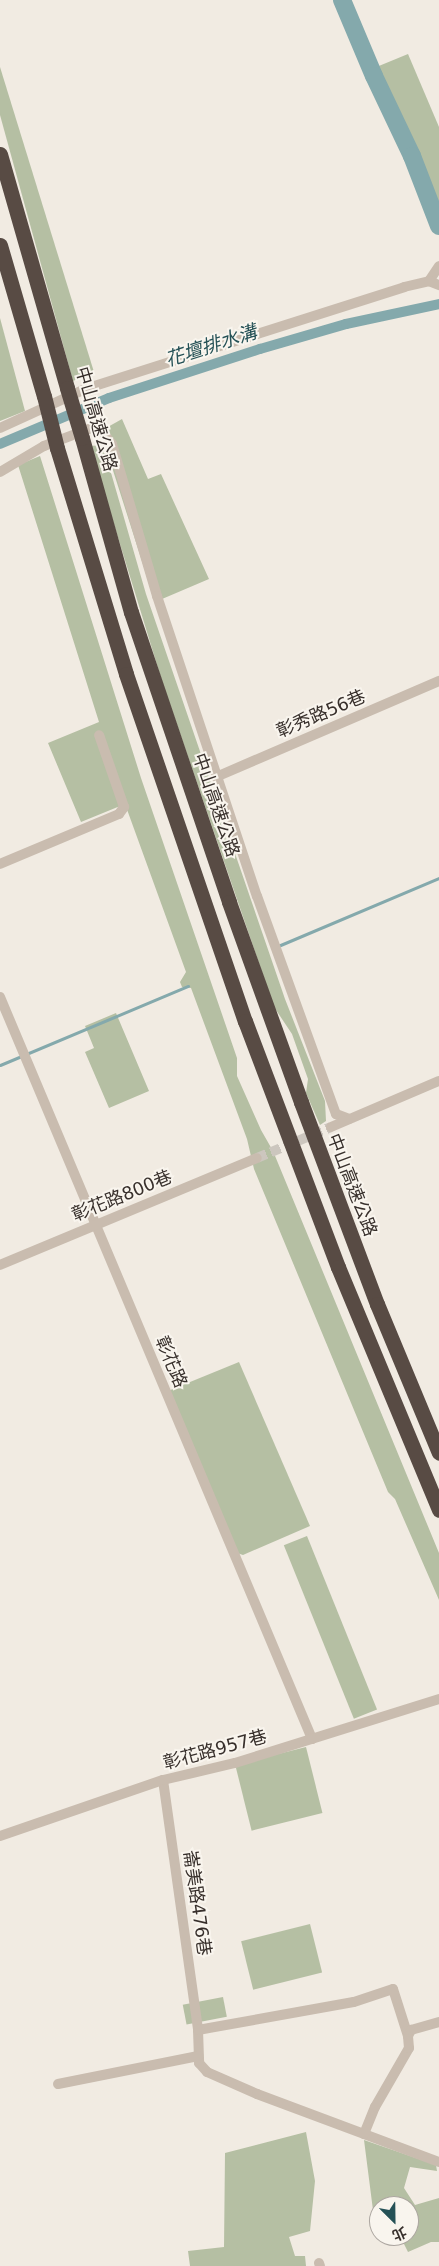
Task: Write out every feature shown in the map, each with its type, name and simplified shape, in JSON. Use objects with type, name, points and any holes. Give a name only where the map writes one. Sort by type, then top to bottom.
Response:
[{"type":"highway","name":"中山高速公路","points":[[0,154],[131,612],[229,902],[304,1112],[374,1295],[439,1453]]},
{"type":"highway","points":[[0,245],[58,448],[126,674],[244,1021],[338,1267],[439,1510]]},
{"type":"street","points":[[0,428],[85,389],[404,287],[434,283],[439,266]]},
{"type":"street","points":[[0,472],[44,446],[96,426],[112,444],[216,777],[336,1114],[349,1119]]},
{"type":"street","name":"彰秀路56巷","points":[[216,777],[439,681]]},
{"type":"street","points":[[0,864],[119,814],[124,807],[99,736]]},
{"type":"street","name":"彰花路","points":[[0,998],[312,1739]]},
{"type":"street","points":[[331,1127],[439,1081]]},
{"type":"street","name":"彰花路800巷","points":[[0,1265],[257,1158]]},
{"type":"street","name":"彰花路957巷","points":[[0,1836],[163,1780],[235,1763],[439,1699]]},
{"type":"street","name":"崙美路476巷","points":[[163,1780],[198,2030],[198,2056]]},
{"type":"street","points":[[198,2030],[354,2002],[393,1989],[408,2036],[409,2048],[375,2107],[364,2134]]},
{"type":"street","points":[[408,2036],[411,2030],[439,2022]]},
{"type":"street","points":[[58,2084],[198,2056],[199,2063],[207,2072],[273,2100],[439,2162]]},
{"type":"green space","points":[[408,54],[439,127],[439,222],[374,68]]},
{"type":"green space","points":[[0,67],[94,372],[73,381],[0,115]]},
{"type":"green space","points":[[0,318],[25,411],[0,421]]},
{"type":"green space","points":[[122,419],[148,479],[161,474],[209,579],[155,602],[110,461],[106,428]]},
{"type":"green space","points":[[103,445],[146,594],[285,999],[325,1101],[326,1121],[320,1125],[306,1093],[308,1079],[292,1034],[274,1007],[162,681],[90,446]]},
{"type":"green space","points":[[40,456],[141,778],[237,1058],[237,1076],[261,1130],[273,1151],[439,1553],[439,1600],[395,1499],[388,1492],[254,1169],[247,1139],[191,988],[182,987],[180,982],[186,972],[125,804],[81,822],[48,743],[99,722],[18,465]]},
{"type":"green space","points":[[116,1013],[149,1091],[109,1108],[85,1052],[94,1048],[85,1026]]},
{"type":"green space","points":[[239,1362],[310,1526],[243,1555],[237,1553],[168,1391]]},
{"type":"green space","points":[[307,1536],[377,1709],[354,1719],[284,1545]]},
{"type":"green space","points":[[306,1747],[322,1813],[252,1831],[235,1765]]},
{"type":"green space","points":[[310,1924],[322,1973],[253,1990],[241,1941]]},
{"type":"green space","points":[[223,1997],[227,2017],[187,2024],[183,2005]]},
{"type":"green space","points":[[306,2132],[315,2181],[310,2231],[289,2237],[295,2256],[305,2256],[306,2266],[190,2266],[188,2251],[224,2247],[225,2153]]},
{"type":"green space","points":[[364,2140],[436,2165],[437,2171],[410,2167],[404,2188],[409,2196],[371,2196]]},
{"type":"green space","points":[[439,2198],[439,2242],[431,2242],[408,2252],[405,2246],[419,2246],[419,2204]]},
{"type":"waterway","points":[[342,0],[374,76],[412,156],[439,226]]},
{"type":"waterway","name":"花壇排水溝","points":[[0,444],[109,398],[260,349],[346,324],[439,304]]},
{"type":"waterway","points":[[278,946],[439,878]]},
{"type":"waterway","points":[[0,1065],[188,986]]},
{"type":"tunnel","points":[[257,1158],[331,1127]]}]
